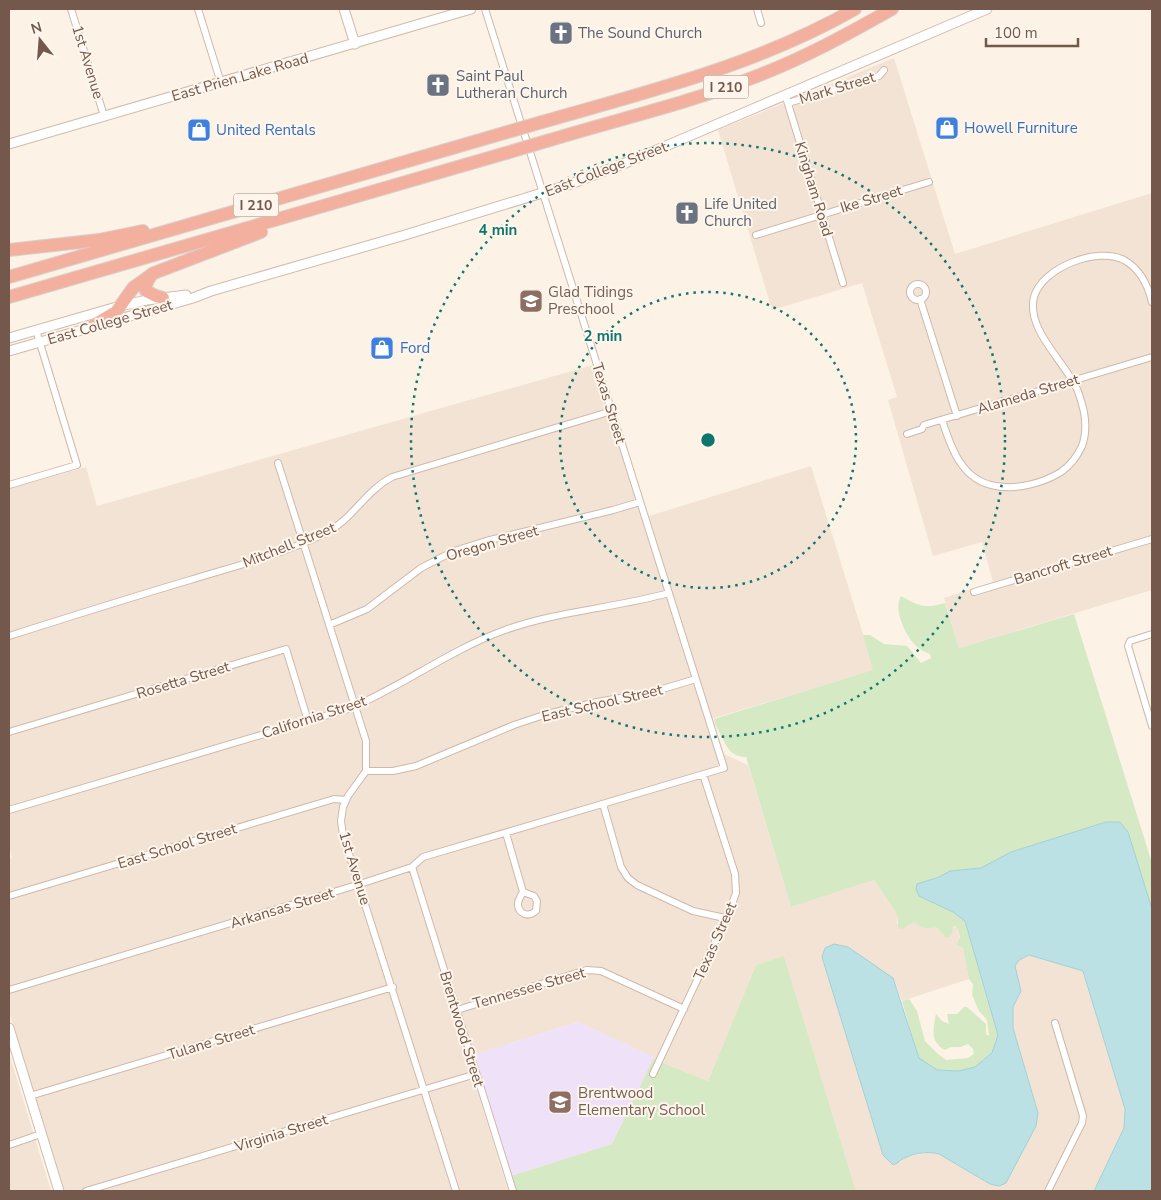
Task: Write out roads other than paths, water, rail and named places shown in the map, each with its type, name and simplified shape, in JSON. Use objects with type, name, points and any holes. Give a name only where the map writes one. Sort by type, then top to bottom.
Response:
[{"type":"highway","name":"I 210","points":[[9,278],[735,64],[804,35],[855,9]]},
{"type":"highway","name":"I 210","points":[[9,297],[693,98],[754,78],[828,44],[892,9]]},
{"type":"highway","points":[[94,325],[116,312],[133,288],[154,273],[243,238],[332,209],[379,189]]},
{"type":"highway","points":[[9,250],[99,240],[218,216]]},
{"type":"highway","points":[[154,273],[148,280],[146,291],[164,298]]},
{"type":"street","name":"1st Avenue","points":[[71,9],[104,116]]},
{"type":"street","points":[[198,9],[221,83]]},
{"type":"street","points":[[344,9],[355,44]]},
{"type":"street","name":"East Prien Lake Road","points":[[9,144],[471,9]]},
{"type":"street","name":"Texas Street","points":[[485,9],[724,768]]},
{"type":"street","points":[[757,9],[761,22]]},
{"type":"street","name":"East College Street","points":[[9,350],[193,298],[211,291],[544,194],[786,99],[987,9]]},
{"type":"street","name":"Mark Street","points":[[786,99],[880,76],[884,70]]},
{"type":"street","name":"Kingham Road","points":[[786,99],[843,283]]},
{"type":"street","name":"Ike Street","points":[[756,235],[929,182]]},
{"type":"street","points":[[942,420],[955,456],[976,479],[999,487],[1015,486],[1038,482],[1059,473],[1076,458],[1084,441],[1084,414],[1078,392],[1035,322],[1033,305],[1036,291],[1053,274],[1070,264],[1093,256],[1111,256],[1128,263],[1141,274],[1152,302]]},
{"type":"street","name":"East College Street","points":[[9,338],[120,306],[211,291]]},
{"type":"street","points":[[920,299],[957,416]]},
{"type":"street","points":[[9,485],[77,465],[36,330]]},
{"type":"street","name":"Alameda Street","points":[[907,434],[922,429],[924,425],[1152,358]]},
{"type":"street","name":"Mitchell Street","points":[[9,636],[260,559],[340,525],[374,488],[392,477],[612,411]]},
{"type":"street","points":[[278,463],[366,743],[366,771]]},
{"type":"street","name":"Oregon Street","points":[[329,625],[367,608],[421,568],[454,551],[486,541],[640,502]]},
{"type":"street","name":"Bancroft Street","points":[[974,592],[1152,539]]},
{"type":"street","name":"California Street","points":[[9,810],[355,706],[463,649],[505,630],[554,616],[619,605],[669,592]]},
{"type":"street","points":[[1152,634],[1133,640],[1128,644],[1128,650],[1152,722]]},
{"type":"street","name":"Rosetta Street","points":[[9,732],[286,649],[308,721]]},
{"type":"street","name":"East School Street","points":[[366,771],[393,771],[416,766],[499,731],[547,714],[597,702],[649,693],[696,679]]},
{"type":"street","name":"Arkansas Street","points":[[9,990],[360,884],[412,867],[423,857],[724,768]]},
{"type":"street","name":"1st Avenue","points":[[366,771],[346,800],[341,814],[342,828],[456,1191]]},
{"type":"street","name":"Texas Street","points":[[653,1074],[730,910],[736,893],[734,874],[703,774]]},
{"type":"street","name":"East School Street","points":[[9,896],[334,799],[346,800]]},
{"type":"street","points":[[603,804],[621,867],[628,878],[637,885],[693,911],[726,918]]},
{"type":"street","points":[[506,833],[523,892]]},
{"type":"street","name":"Brentwood Street","points":[[412,867],[513,1191]]},
{"type":"street","name":"Tennessee Street","points":[[457,1010],[580,972],[593,970],[601,971],[684,1009]]},
{"type":"street","name":"Tulane Street","points":[[30,1096],[392,987]]},
{"type":"street","points":[[1048,1191],[1082,1123],[1083,1116],[1055,1023]]},
{"type":"street","points":[[9,1028],[59,1191]]},
{"type":"street","name":"Virginia Street","points":[[86,1191],[476,1074]]},
{"type":"street","points":[[9,1145],[41,1134]]},
{"type":"water","points":[[1106,822],[1120,822],[1128,832],[1152,909],[1152,1191],[1094,1191],[1124,1128],[1125,1109],[1083,971],[1029,955],[1019,960],[1015,966],[1021,991],[1013,1007],[1013,1028],[1038,1113],[1036,1126],[1006,1183],[999,1186],[990,1184],[935,1153],[914,1154],[893,1165],[883,1155],[822,957],[825,948],[834,944],[848,947],[893,978],[919,1058],[937,1070],[959,1071],[975,1067],[992,1053],[998,1035],[965,921],[953,912],[919,896],[916,889],[917,884],[939,877],[950,871],[981,868],[1011,852]]},
{"type":"place","name":"The Sound Church","points":[[561,33]]},
{"type":"place","name":"Saint Paul Lutheran Church","points":[[438,85]]},
{"type":"place","name":"Howell Furniture","points":[[947,128]]},
{"type":"place","name":"United Rentals","points":[[199,130]]},
{"type":"place","name":"Life United Church","points":[[687,213]]},
{"type":"place","name":"Glad Tidings Preschool","points":[[531,301]]},
{"type":"place","name":"Ford","points":[[382,348]]},
{"type":"place","name":"Brentwood Elementary School","points":[[560,1102]]}]
